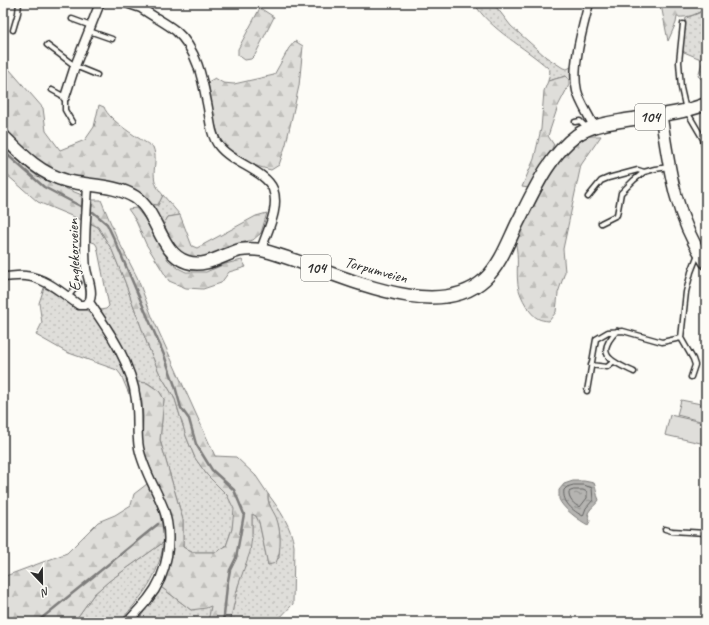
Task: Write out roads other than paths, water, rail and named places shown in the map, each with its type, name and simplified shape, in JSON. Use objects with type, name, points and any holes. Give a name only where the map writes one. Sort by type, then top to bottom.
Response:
[{"type":"main road","name":"Torpumveien","points":[[3,136],[43,172],[58,178],[128,193],[140,201],[149,211],[173,254],[188,263],[197,264],[208,262],[246,249],[261,250],[357,283],[413,296],[440,298],[458,295],[479,284],[489,275],[500,259],[542,175],[565,146],[576,135],[604,124],[686,110],[706,104]]},
{"type":"main road","points":[[660,115],[669,167],[681,215],[706,263]]},
{"type":"street","points":[[65,96],[75,66],[100,3]]},
{"type":"street","points":[[126,3],[142,6],[177,32],[186,43],[203,76],[211,125],[218,145],[229,156],[263,176],[271,184],[275,202],[273,214],[261,250]]},
{"type":"street","points":[[589,3],[582,29],[575,76],[577,92],[591,128]]},
{"type":"street","name":"Englekorveien","points":[[3,277],[24,276],[38,279],[79,304],[84,305],[89,302],[91,292],[86,263],[85,238],[88,185]]},
{"type":"street","points":[[89,302],[108,330],[129,374],[136,399],[138,447],[167,521],[168,543],[166,561],[162,573],[148,599],[128,622]]},
{"type":"lane","points":[[13,30],[19,3]]},
{"type":"lane","points":[[72,19],[112,39]]},
{"type":"lane","points":[[683,24],[679,76],[686,110],[703,139],[706,156]]},
{"type":"lane","points":[[47,45],[75,66],[97,75]]},
{"type":"lane","points":[[52,90],[65,96],[65,110],[72,122]]},
{"type":"lane","points":[[575,122],[580,121],[591,128]]},
{"type":"lane","points":[[601,223],[617,215],[622,193],[644,172],[655,168],[669,167]]},
{"type":"lane","points":[[588,197],[601,181],[638,170],[644,172]]},
{"type":"lane","points":[[691,377],[695,365],[681,338],[686,292],[691,272],[699,252]]},
{"type":"lane","points":[[68,297],[79,283]]},
{"type":"lane","points":[[618,331],[609,339],[606,346],[607,353],[613,362],[634,372]]},
{"type":"lane","points":[[587,391],[596,339],[608,332],[623,331],[662,342],[681,338]]},
{"type":"lane","points":[[591,365],[607,367],[613,362]]},
{"type":"lane","points":[[665,529],[672,531],[706,533]]},
{"type":"water","points":[[573,481],[584,481],[594,483],[595,485],[599,500],[588,513],[590,521],[588,525],[567,510],[559,499],[559,490],[564,484]]},
{"type":"waterway","points":[[3,151],[44,187],[82,207]]},
{"type":"waterway","points":[[93,212],[107,224],[116,243],[164,355],[181,408],[189,419],[196,444],[212,470],[234,490],[244,514],[236,558],[230,570],[222,622]]},
{"type":"waterway","points":[[37,622],[158,524]]}]
